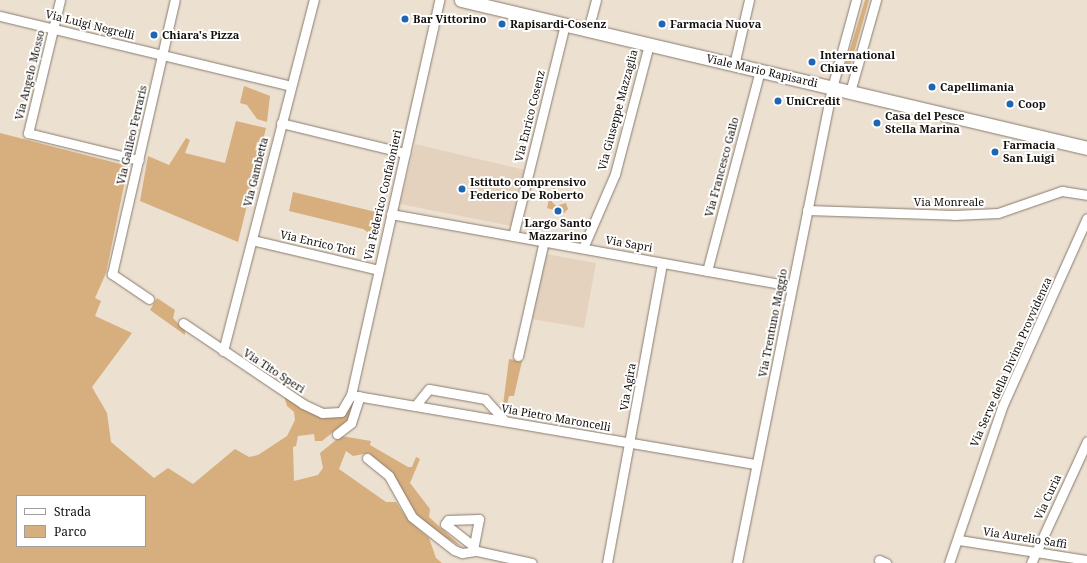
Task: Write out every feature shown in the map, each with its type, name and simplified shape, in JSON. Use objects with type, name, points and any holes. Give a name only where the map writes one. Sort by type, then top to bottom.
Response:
[{"type":"main road","name":"Viale Mario Rapisardi","points":[[461,0],[1087,148]]},
{"type":"street","name":"Via Angelo Mosso","points":[[60,0],[28,133],[139,160]]},
{"type":"street","name":"Via Galileo Ferraris","points":[[149,299],[112,274],[175,0]]},
{"type":"street","name":"Via Gambetta","points":[[223,351],[314,0]]},
{"type":"street","name":"Via Federico Confalonieri","points":[[337,434],[351,423],[379,270],[439,0]]},
{"type":"street","points":[[588,30],[596,0]]},
{"type":"street","points":[[734,65],[749,0]]},
{"type":"street","name":"Via Trentuno Maggio","points":[[737,563],[832,88],[856,0]]},
{"type":"street","points":[[850,92],[876,0]]},
{"type":"street","name":"Via Luigi Negrelli","points":[[0,16],[291,86]]},
{"type":"street","name":"Via Enrico Cosenz","points":[[513,236],[565,25]]},
{"type":"street","name":"Via Giuseppe Mazzaglia","points":[[583,248],[615,174],[649,44]]},
{"type":"street","name":"Via Francesco Gallo","points":[[707,271],[760,70]]},
{"type":"street","points":[[281,123],[405,153]]},
{"type":"street","name":"Via Monreale","points":[[807,210],[984,214],[998,213],[1062,191],[1087,195]]},
{"type":"street","name":"Via Sapri","points":[[391,214],[792,286]]},
{"type":"street","name":"Via Serve della Divina Provvidenza","points":[[949,563],[959,540],[984,452],[1002,407],[1087,218]]},
{"type":"street","name":"Via Enrico Toti","points":[[252,240],[379,270]]},
{"type":"street","points":[[518,356],[544,241]]},
{"type":"street","name":"Via Agira","points":[[607,563],[662,262]]},
{"type":"street","name":"Via Tito Speri","points":[[183,323],[313,410],[337,414],[355,396]]},
{"type":"street","points":[[415,406],[429,390],[485,399],[505,421]]},
{"type":"street","name":"Via Pietro Maroncelli","points":[[355,396],[756,464]]},
{"type":"street","name":"Via Curia","points":[[1031,563],[1087,441]]},
{"type":"street","points":[[368,458],[389,476],[412,518],[422,528],[454,550],[462,553],[472,548],[532,563]]},
{"type":"street","name":"Via Aurelio Saffi","points":[[959,540],[1087,560]]},
{"type":"shaded area","name":"Istituto comprensivo Federico De Roberto","points":[[415,144],[525,170],[511,226],[400,204]]},
{"type":"shaded area","points":[[546,254],[596,263],[584,328],[532,319]]},
{"type":"green space","points":[[865,0],[869,0],[849,70],[844,69]]},
{"type":"green space","points":[[244,86],[270,96],[267,122],[257,119],[247,105],[240,103]]},
{"type":"green space","points":[[236,121],[266,128],[238,242],[140,201],[148,156],[169,165],[186,138],[190,140],[185,153],[225,163]]},
{"type":"green space","points":[[0,133],[128,166],[106,273],[95,298],[101,301],[95,316],[132,333],[92,387],[107,413],[111,442],[154,478],[168,468],[193,484],[235,449],[249,457],[258,455],[287,436],[295,420],[294,412],[287,406],[284,396],[329,418],[342,416],[353,404],[349,419],[322,441],[315,441],[314,434],[298,436],[296,446],[293,447],[294,481],[318,475],[323,468],[320,453],[341,436],[371,441],[370,445],[408,467],[412,467],[416,457],[420,459],[410,483],[430,509],[429,517],[463,548],[433,530],[417,515],[392,472],[369,453],[353,456],[346,451],[339,469],[386,502],[396,502],[408,520],[429,538],[436,558],[442,563],[0,563]]},
{"type":"green space","points":[[555,186],[552,202],[556,206],[566,203],[568,209],[564,213],[547,208],[551,191]]},
{"type":"green space","points":[[293,192],[380,213],[375,237],[363,229],[289,211]]},
{"type":"green space","points":[[157,298],[175,310],[173,318],[185,331],[185,335],[150,310]]},
{"type":"green space","points":[[509,359],[522,361],[514,396],[509,396],[506,408],[503,405]]},
{"type":"place","name":"Bar Vittorino","points":[[405,19]]},
{"type":"place","name":"Rapisardi-Cosenz","points":[[502,24]]},
{"type":"place","name":"Farmacia Nuova","points":[[662,24]]},
{"type":"place","name":"Chiara's Pizza","points":[[154,35]]},
{"type":"place","name":"International Chiave","points":[[812,62]]},
{"type":"place","name":"Capellimania","points":[[932,87]]},
{"type":"place","name":"UniCredit","points":[[778,101]]},
{"type":"place","name":"Coop","points":[[1010,104]]},
{"type":"place","name":"Casa del Pesce Stella Marina","points":[[877,123]]},
{"type":"place","name":"Farmacia San Luigi","points":[[995,152]]},
{"type":"place","name":"Istituto comprensivo Federico De Roberto","points":[[462,189]]},
{"type":"place","name":"Largo Santo Mazzarino","points":[[558,211]]}]
